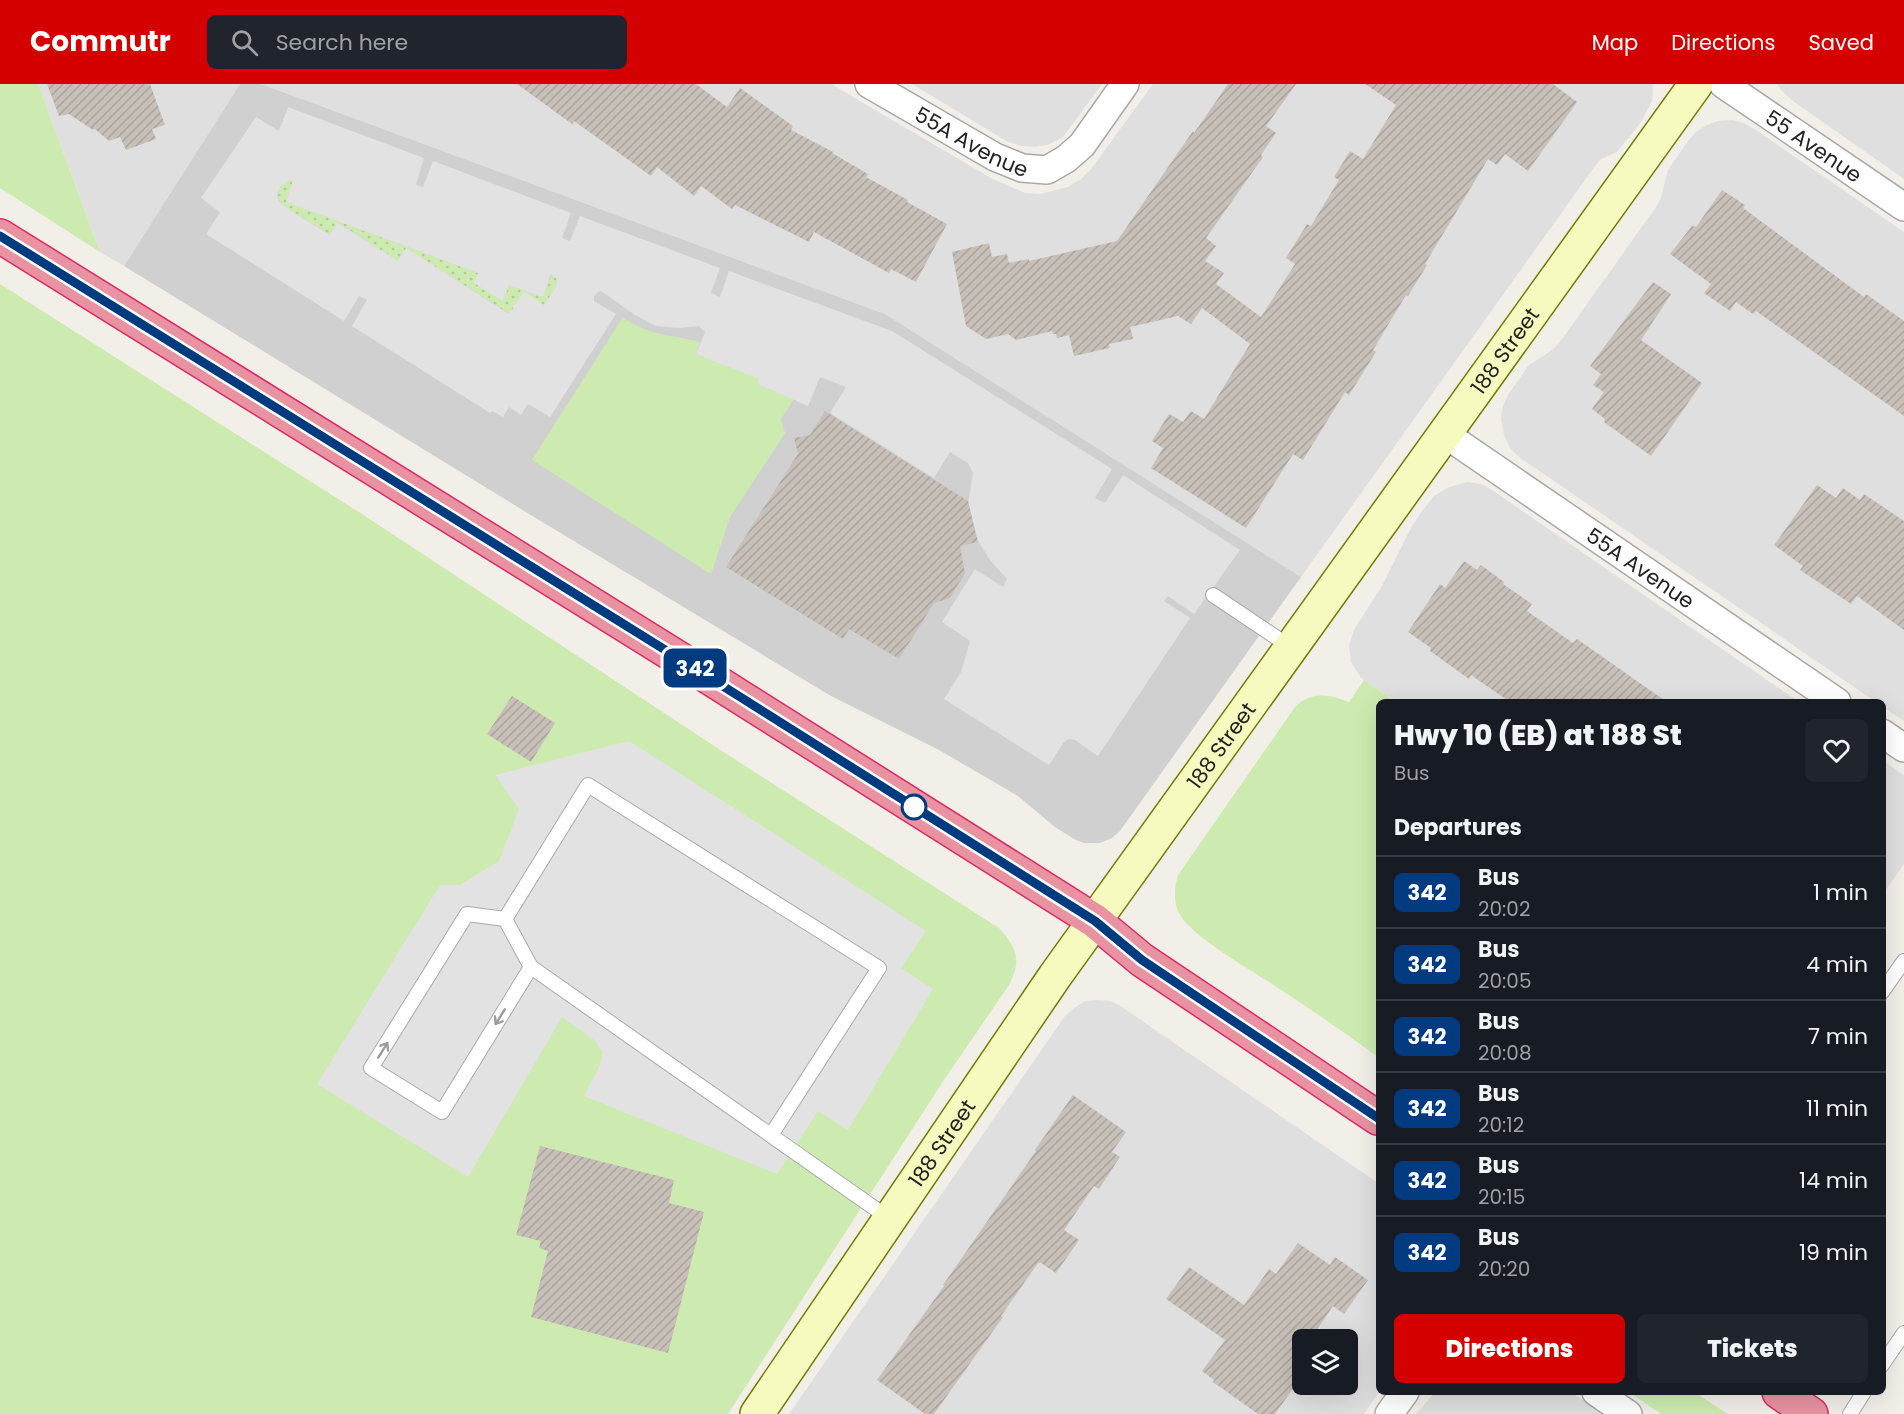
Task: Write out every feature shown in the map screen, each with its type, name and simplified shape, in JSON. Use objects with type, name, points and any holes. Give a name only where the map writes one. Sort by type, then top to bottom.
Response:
[{"type":"highway","points":[[0,236],[1095,921],[1142,960],[1376,1117]]},
{"type":"highway","points":[[1783,1395],[1811,1414]]},
{"type":"street","name":"55A Avenue","points":[[869,84],[995,157],[1022,168],[1047,170],[1066,159],[1082,145],[1125,84]]},
{"type":"street","name":"188 Street","points":[[758,1414],[1048,986],[1696,84]]},
{"type":"street","name":"55 Avenue","points":[[1723,84],[1904,207]]},
{"type":"street","name":"55A Avenue","points":[[1444,434],[1833,699]]},
{"type":"street","points":[[1886,736],[1904,748]]},
{"type":"street","points":[[1389,1414],[1403,1395]]},
{"type":"street","points":[[1600,1395],[1628,1414]]},
{"type":"lane","points":[[1213,595],[1292,648]]},
{"type":"lane","points":[[505,919],[588,785],[879,969],[771,1135]]},
{"type":"lane","points":[[505,919],[467,914],[371,1068],[442,1112],[531,967]]},
{"type":"lane","points":[[505,919],[531,967],[890,1219]]},
{"type":"lane","points":[[1886,986],[1904,961]]},
{"type":"lane","points":[[1886,1359],[1904,1333]]},
{"type":"lane","points":[[1850,1414],[1862,1395]]},
{"type":"shaded area","points":[[38,84],[240,84],[124,266],[100,252]]},
{"type":"shaded area","points":[[240,84],[261,84],[885,314],[1301,577],[1120,831],[1112,838],[1100,843],[1084,843],[1074,839],[1055,827],[1018,796],[939,750],[831,696],[124,266]]},
{"type":"shaded area","points":[[261,84],[831,84],[991,178],[1025,193],[1040,194],[1068,187],[1081,179],[1091,169],[1153,84],[1652,84],[1653,93],[1652,101],[1641,122],[1617,152],[1601,159],[1595,166],[1301,577],[885,314]]},
{"type":"shaded area","points":[[912,84],[1102,84],[1063,137],[1050,144],[1036,147],[1008,142]]},
{"type":"shaded area","points":[[1777,84],[1904,84],[1904,179],[1793,101]]},
{"type":"shaded area","points":[[288,107],[424,158],[416,185],[423,187],[433,161],[571,213],[562,238],[570,241],[580,216],[720,268],[711,293],[720,297],[729,271],[892,331],[1112,469],[1095,498],[1105,503],[1123,475],[1240,550],[1194,614],[1168,596],[1164,601],[1190,618],[1098,756],[1075,740],[1069,739],[1064,742],[1049,765],[944,699],[961,672],[970,641],[942,622],[975,569],[1003,587],[1007,579],[990,560],[975,536],[968,504],[973,473],[968,463],[950,452],[934,478],[830,413],[846,387],[820,377],[808,406],[758,384],[759,379],[696,354],[705,332],[699,326],[679,328],[656,326],[635,315],[601,291],[594,296],[594,301],[616,314],[550,417],[528,404],[521,415],[509,407],[503,417],[492,411],[490,413],[352,326],[367,300],[359,296],[344,321],[206,234],[220,212],[201,198],[256,117],[279,131]],"holes":[[[289,180],[293,180],[286,202],[478,273],[474,283],[503,301],[509,285],[543,297],[551,274],[557,279],[556,287],[544,305],[524,292],[509,314],[406,248],[398,261],[338,223],[330,235],[280,202],[277,196],[278,191]]]},
{"type":"shaded area","points":[[1732,120],[1744,123],[1756,130],[1904,232],[1904,721],[1886,709],[1886,699],[1872,699],[1519,457],[1510,448],[1504,435],[1501,419],[1508,395],[1528,366],[1560,342],[1656,207],[1661,198],[1668,170],[1688,141],[1696,132],[1718,121]]},
{"type":"shaded area","points":[[1467,482],[1481,484],[1495,492],[1795,699],[1392,699],[1361,678],[1351,662],[1349,645],[1354,630],[1383,584],[1411,528],[1434,496],[1449,487]]},
{"type":"shaded area","points":[[629,741],[926,931],[901,968],[933,989],[848,1130],[818,1111],[777,1174],[584,1096],[600,1065],[603,1053],[594,1040],[562,1017],[468,1177],[317,1084],[440,885],[460,885],[499,861],[519,809],[495,775]]},
{"type":"shaded area","points":[[1886,763],[1904,775],[1904,864],[1886,890]]},
{"type":"shaded area","points":[[1085,1001],[1110,1001],[1119,1005],[1376,1182],[1377,1395],[1364,1414],[789,1414],[1065,1016]]},
{"type":"shaded area","points":[[1432,1395],[1575,1395],[1603,1414],[1416,1414]]},
{"type":"green space","points":[[0,84],[38,84],[100,252],[0,188]]},
{"type":"green space","points":[[293,180],[286,202],[478,273],[503,301],[509,285],[543,297],[552,274],[557,279],[556,287],[544,306],[510,314],[407,249],[398,262],[339,223],[331,235],[285,207],[278,192],[281,186]]},
{"type":"green space","points":[[0,284],[362,514],[725,753],[999,928],[1014,948],[1016,961],[1009,985],[944,1080],[728,1414],[0,1414]]},
{"type":"green space","points":[[623,317],[650,331],[700,342],[696,354],[760,379],[758,384],[794,399],[781,419],[785,433],[730,517],[711,574],[532,460]]},
{"type":"green space","points":[[1364,680],[1392,699],[1376,699],[1376,1056],[1197,933],[1180,915],[1175,895],[1178,875],[1295,707],[1314,696],[1335,697],[1349,702]]},
{"type":"green space","points":[[1633,1395],[1699,1395],[1728,1414],[1661,1414]]},
{"type":"building","points":[[47,84],[150,84],[165,125],[152,129],[156,139],[126,150],[120,137],[109,141],[95,129],[93,130],[69,114],[59,116]]},
{"type":"building","points":[[517,84],[696,84],[727,107],[740,88],[793,126],[791,130],[833,152],[868,174],[866,177],[947,224],[916,282],[891,269],[889,273],[814,232],[809,242],[735,205],[732,209],[701,186],[694,196],[657,167],[651,176],[574,121],[572,124]]},
{"type":"building","points":[[1228,84],[1296,84],[1266,126],[1276,133],[1261,155],[1263,157],[1206,238],[1216,246],[1205,261],[1224,273],[1216,284],[1261,317],[1295,264],[1286,258],[1307,224],[1311,226],[1339,180],[1334,177],[1350,151],[1363,159],[1396,105],[1365,84],[1553,84],[1577,102],[1528,171],[1505,154],[1497,165],[1488,159],[1425,264],[1427,265],[1373,350],[1376,352],[1349,395],[1345,392],[1303,460],[1293,454],[1246,528],[1151,468],[1163,448],[1152,441],[1169,414],[1183,422],[1191,411],[1204,419],[1250,344],[1202,308],[1191,324],[1178,316],[1130,327],[1133,339],[1109,344],[1110,348],[1074,356],[1069,335],[1057,338],[1052,331],[1016,340],[1008,334],[986,339],[966,326],[952,252],[989,243],[992,257],[1007,254],[1009,263],[1029,259],[1029,261],[1117,241]]},
{"type":"building","points":[[1722,190],[1745,205],[1743,208],[1864,297],[1866,294],[1904,321],[1904,416],[1756,311],[1753,314],[1736,302],[1730,311],[1704,293],[1711,284],[1670,254],[1692,226],[1696,227]]},
{"type":"building","points":[[1653,282],[1671,294],[1641,340],[1702,383],[1651,456],[1604,422],[1605,419],[1592,409],[1604,392],[1593,385],[1601,374],[1590,366]]},
{"type":"building","points":[[825,411],[968,501],[978,542],[960,546],[965,573],[950,598],[934,603],[899,659],[849,629],[843,639],[726,567],[798,454],[794,438],[810,435]]},
{"type":"building","points":[[1817,485],[1836,498],[1843,488],[1860,500],[1864,494],[1904,521],[1904,630],[1857,596],[1851,604],[1800,570],[1803,566],[1774,545]]},
{"type":"building","points":[[1464,561],[1477,570],[1481,565],[1532,604],[1527,611],[1573,643],[1577,639],[1663,699],[1506,699],[1471,675],[1469,679],[1408,632],[1440,584],[1445,588]]},
{"type":"building","points":[[512,696],[555,723],[531,762],[487,734]]},
{"type":"building","points":[[1073,1095],[1126,1132],[1112,1152],[1120,1157],[1099,1189],[1094,1186],[1064,1230],[1079,1240],[1056,1273],[1038,1263],[1001,1316],[1003,1317],[934,1414],[925,1414],[877,1380],[944,1286]]},
{"type":"building","points":[[540,1146],[674,1180],[669,1203],[704,1212],[668,1353],[531,1317],[548,1251],[539,1248],[541,1241],[516,1235]]},
{"type":"building","points":[[1298,1243],[1330,1265],[1335,1257],[1368,1280],[1344,1314],[1333,1306],[1317,1329],[1292,1329],[1292,1390],[1275,1414],[1258,1414],[1213,1382],[1214,1380],[1202,1371],[1225,1340],[1166,1299],[1189,1267],[1244,1305],[1269,1269],[1276,1274]]},
{"type":"bus line","name":"342","points":[[0,236],[699,671],[1095,921],[1142,960],[1376,1117]]}]
